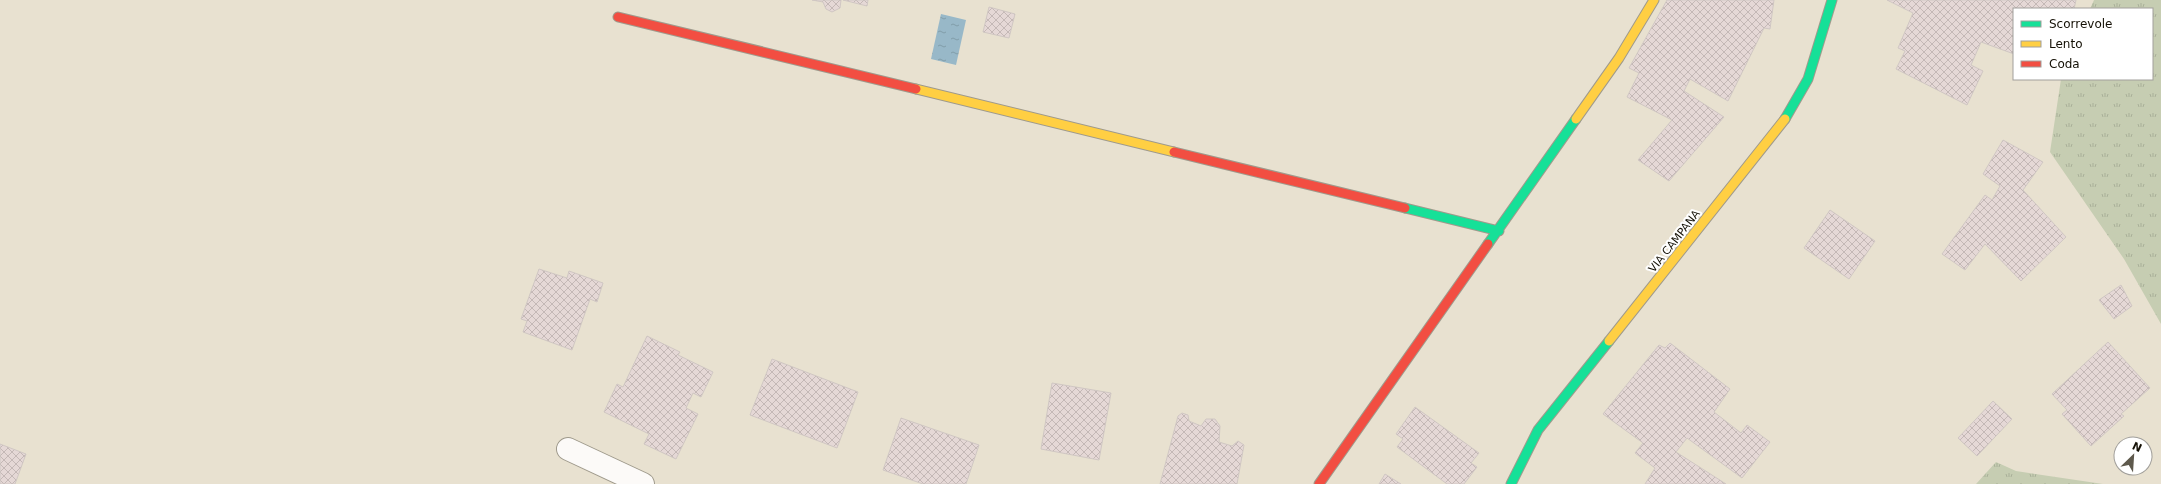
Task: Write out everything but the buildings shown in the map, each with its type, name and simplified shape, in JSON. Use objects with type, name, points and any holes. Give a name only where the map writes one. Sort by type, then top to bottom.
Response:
[{"type":"street","points":[[1319,484],[1620,58],[1654,0]]},
{"type":"street","name":"VIA CAMPANA","points":[[1512,484],[1538,430],[1784,120],[1808,78],[1832,0]]},
{"type":"street","points":[[618,17],[1498,231]]},
{"type":"street","points":[[568,449],[643,484]]},
{"type":"green space","points":[[2094,0],[2161,0],[2161,324],[2124,259],[2050,152],[2061,80],[2153,80],[2153,8],[2090,8]]},
{"type":"green space","points":[[1996,462],[2016,471],[2103,484],[1976,484]]},
{"type":"water","points":[[941,14],[966,20],[956,65],[931,59]]},
{"type":"traffic: fast","points":[[1785,119],[1808,79],[1832,0]]},
{"type":"traffic: fast","points":[[1488,244],[1576,119]]},
{"type":"traffic: fast","points":[[1405,208],[1499,231]]},
{"type":"traffic: fast","points":[[1511,484],[1538,430],[1609,341]]},
{"type":"traffic: slow","points":[[1576,119],[1619,58],[1654,0]]},
{"type":"traffic: slow","points":[[916,89],[1174,152]]},
{"type":"traffic: slow","points":[[1609,341],[1785,119]]},
{"type":"traffic: jam","points":[[618,17],[916,89]]},
{"type":"traffic: jam","points":[[1174,152],[1405,208]]},
{"type":"traffic: jam","points":[[1319,484],[1488,244]]}]
